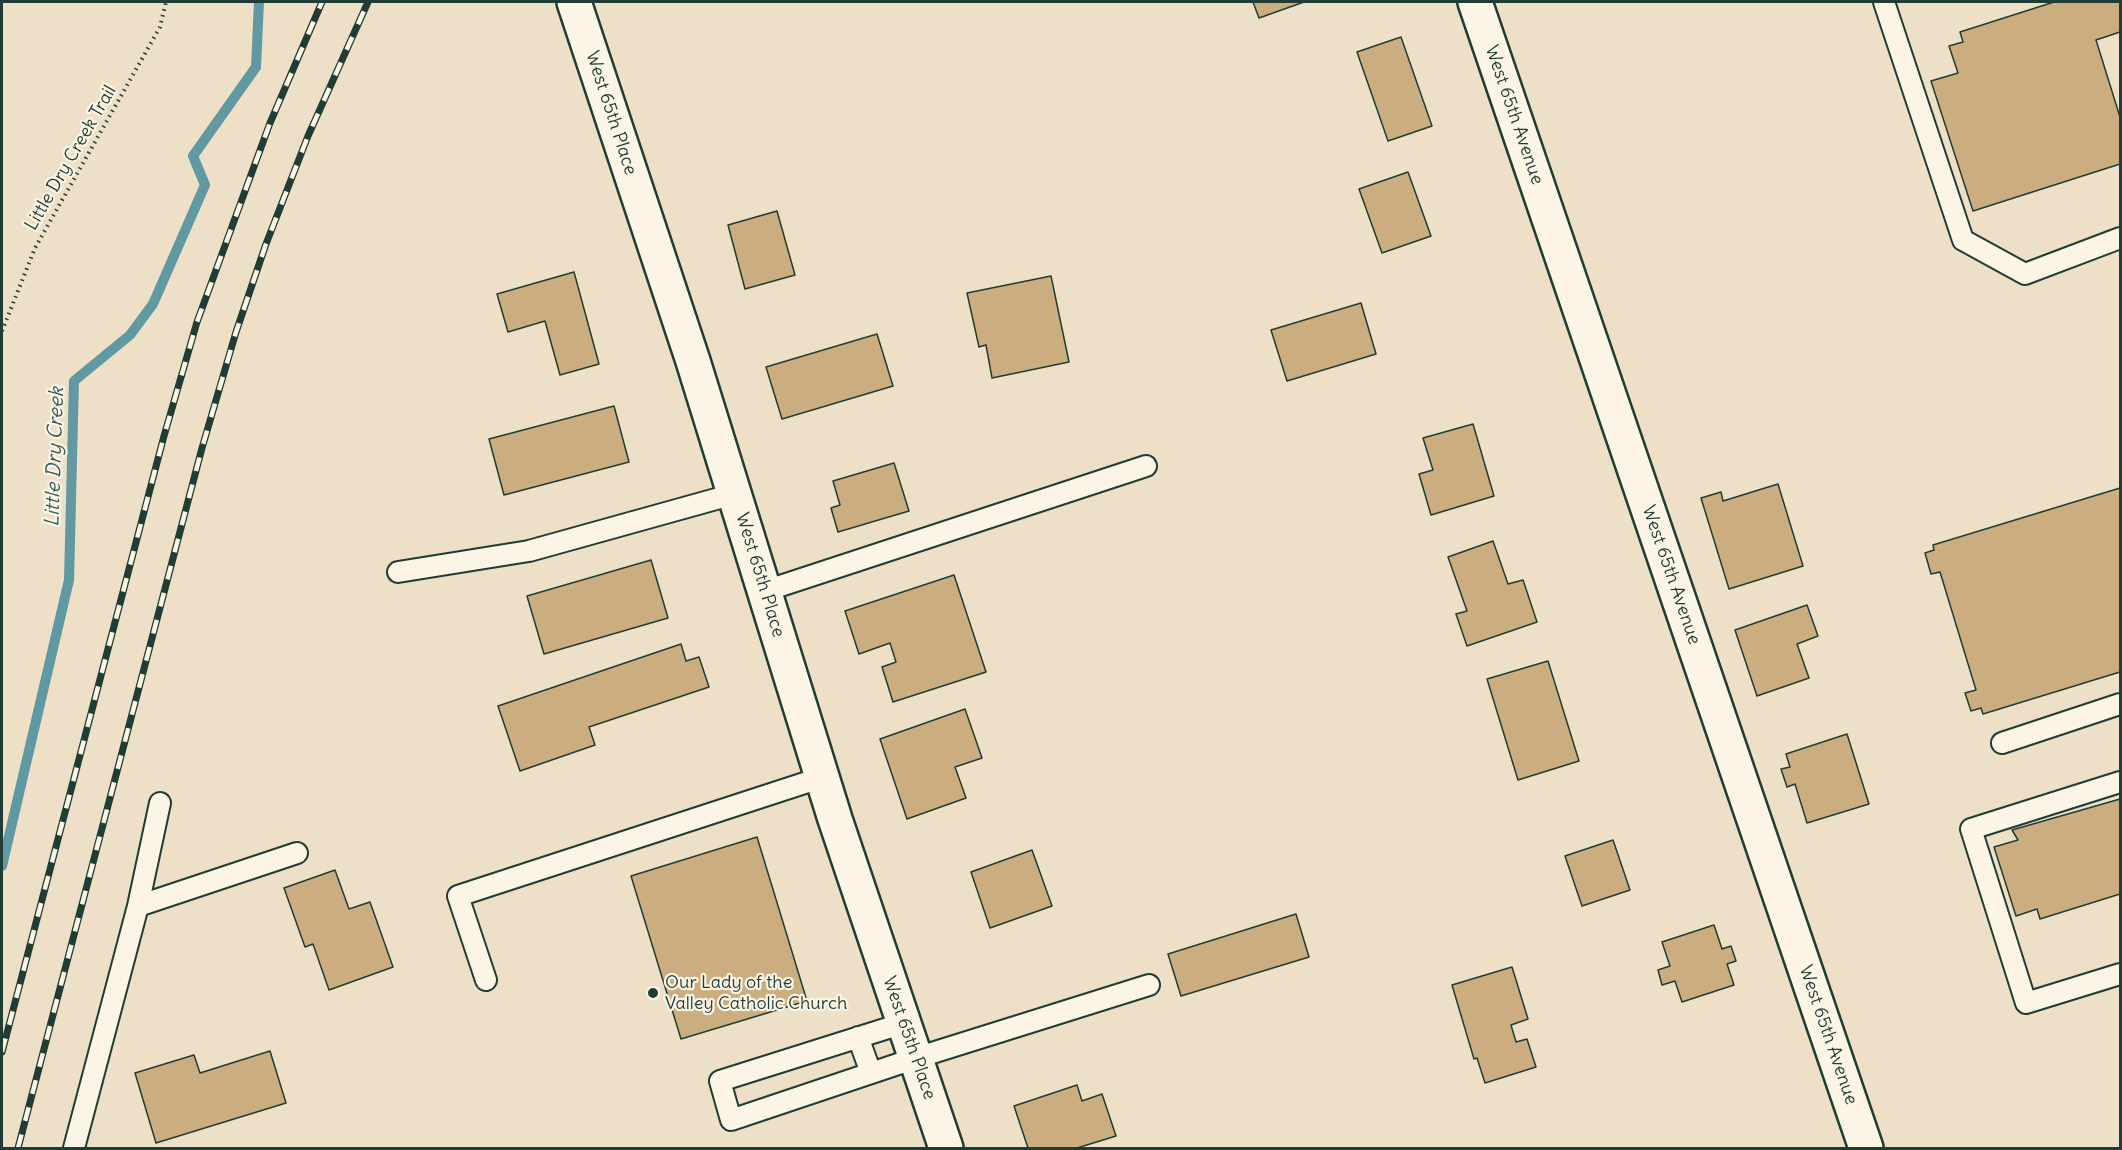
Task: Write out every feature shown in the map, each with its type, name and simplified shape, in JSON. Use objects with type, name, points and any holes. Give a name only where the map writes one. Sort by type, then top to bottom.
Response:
[{"type":"street","name":"West 65th Place","points":[[574,2],[689,350],[823,777],[946,1149]]},
{"type":"street","name":"West 65th Avenue","points":[[1475,2],[1866,1149]]},
{"type":"lane","points":[[1884,2],[1963,240],[2025,274],[2121,238]]},
{"type":"lane","points":[[765,591],[1146,466]]},
{"type":"lane","points":[[398,572],[530,551],[734,494]]},
{"type":"lane","points":[[2002,743],[2121,704]]},
{"type":"lane","points":[[486,980],[458,896],[823,777]]},
{"type":"lane","points":[[2121,782],[1971,829],[2026,1003],[2121,974]]},
{"type":"lane","points":[[74,1149],[138,906],[160,803]]},
{"type":"lane","points":[[138,906],[297,853]]},
{"type":"lane","points":[[903,1023],[720,1081],[731,1120],[916,1058],[1149,985]]},
{"type":"lane","points":[[858,1037],[871,1073]]},
{"type":"path","name":"Little Dry Creek Trail","points":[[2,331],[35,248],[160,27],[166,2]]},
{"type":"building","points":[[1253,2],[1304,2],[1259,18]]},
{"type":"building","points":[[2054,2],[2120,2],[2120,32],[2096,40],[2120,117],[2120,164],[1973,211],[1931,81],[1958,73],[1949,46],[1963,42],[1960,32]]},
{"type":"building","points":[[1401,37],[1432,126],[1388,141],[1357,52]]},
{"type":"building","points":[[1408,172],[1431,236],[1382,253],[1359,189]]},
{"type":"building","points":[[777,211],[795,275],[745,289],[728,225]]},
{"type":"building","points":[[574,272],[599,364],[560,375],[545,321],[508,332],[497,294]]},
{"type":"building","points":[[1051,276],[1069,362],[992,378],[986,345],[979,347],[967,293]]},
{"type":"building","points":[[1361,303],[1376,354],[1287,381],[1271,330]]},
{"type":"building","points":[[877,334],[893,386],[782,419],[766,367]]},
{"type":"building","points":[[614,406],[629,462],[504,495],[489,439]]},
{"type":"building","points":[[1473,424],[1494,496],[1431,515],[1419,474],[1433,470],[1423,438]]},
{"type":"building","points":[[894,463],[909,511],[838,532],[831,508],[840,505],[833,481]]},
{"type":"building","points":[[1778,484],[1803,566],[1729,589],[1701,498],[1721,492],[1723,501]]},
{"type":"building","points":[[2120,488],[2120,672],[1983,714],[1981,708],[1971,711],[1965,693],[1976,690],[1940,572],[1931,574],[1925,553],[1934,550],[1933,545]]},
{"type":"building","points":[[1493,541],[1508,584],[1523,580],[1537,622],[1467,646],[1456,614],[1467,611],[1448,557]]},
{"type":"building","points":[[651,560],[668,618],[544,654],[527,596]]},
{"type":"building","points":[[954,575],[986,672],[893,702],[882,667],[896,662],[890,643],[859,654],[845,611]]},
{"type":"building","points":[[1807,605],[1818,636],[1797,644],[1809,678],[1757,696],[1735,630]]},
{"type":"building","points":[[681,644],[686,661],[699,657],[709,687],[589,727],[595,745],[520,771],[498,706]]},
{"type":"building","points":[[1548,661],[1579,761],[1518,780],[1487,679]]},
{"type":"building","points":[[965,709],[982,758],[955,767],[966,798],[907,819],[880,739]]},
{"type":"building","points":[[1847,734],[1869,804],[1807,823],[1795,784],[1787,787],[1781,769],[1790,767],[1786,754]]},
{"type":"building","points":[[2120,799],[2120,894],[2040,919],[2037,909],[2016,916],[1994,847],[2018,840],[2012,830]]},
{"type":"building","points":[[757,837],[807,1001],[681,1039],[631,876]]},
{"type":"building","points":[[1613,840],[1630,890],[1582,906],[1565,856]]},
{"type":"building","points":[[1032,850],[1052,906],[990,928],[971,872]]},
{"type":"building","points":[[335,870],[349,909],[370,902],[393,967],[329,990],[313,944],[305,947],[284,888]]},
{"type":"building","points":[[1296,914],[1309,957],[1181,996],[1168,954]]},
{"type":"building","points":[[1714,925],[1722,949],[1731,946],[1736,961],[1727,964],[1734,985],[1682,1002],[1675,981],[1662,985],[1658,970],[1670,966],[1662,942]]},
{"type":"building","points":[[1512,967],[1528,1019],[1511,1025],[1516,1042],[1527,1039],[1536,1067],[1485,1083],[1477,1058],[1474,1059],[1452,985]]},
{"type":"building","points":[[270,1051],[286,1103],[156,1143],[135,1073],[194,1055],[200,1073]]},
{"type":"building","points":[[1077,1085],[1082,1101],[1102,1094],[1116,1136],[1077,1148],[1028,1148],[1014,1106]]},
{"type":"waterway","name":"Little Dry Creek","points":[[2,866],[69,580],[74,381],[130,335],[153,304],[205,185],[193,156],[256,67],[259,2]]},
{"type":"railway","points":[[2,1052],[164,436],[197,322],[270,123],[322,2]]},
{"type":"railway","points":[[18,1148],[202,448],[236,332],[266,244],[308,136],[368,2]]},
{"type":"place","name":"Our Lady of the Valley Catholic Church","points":[[653,993]]}]
